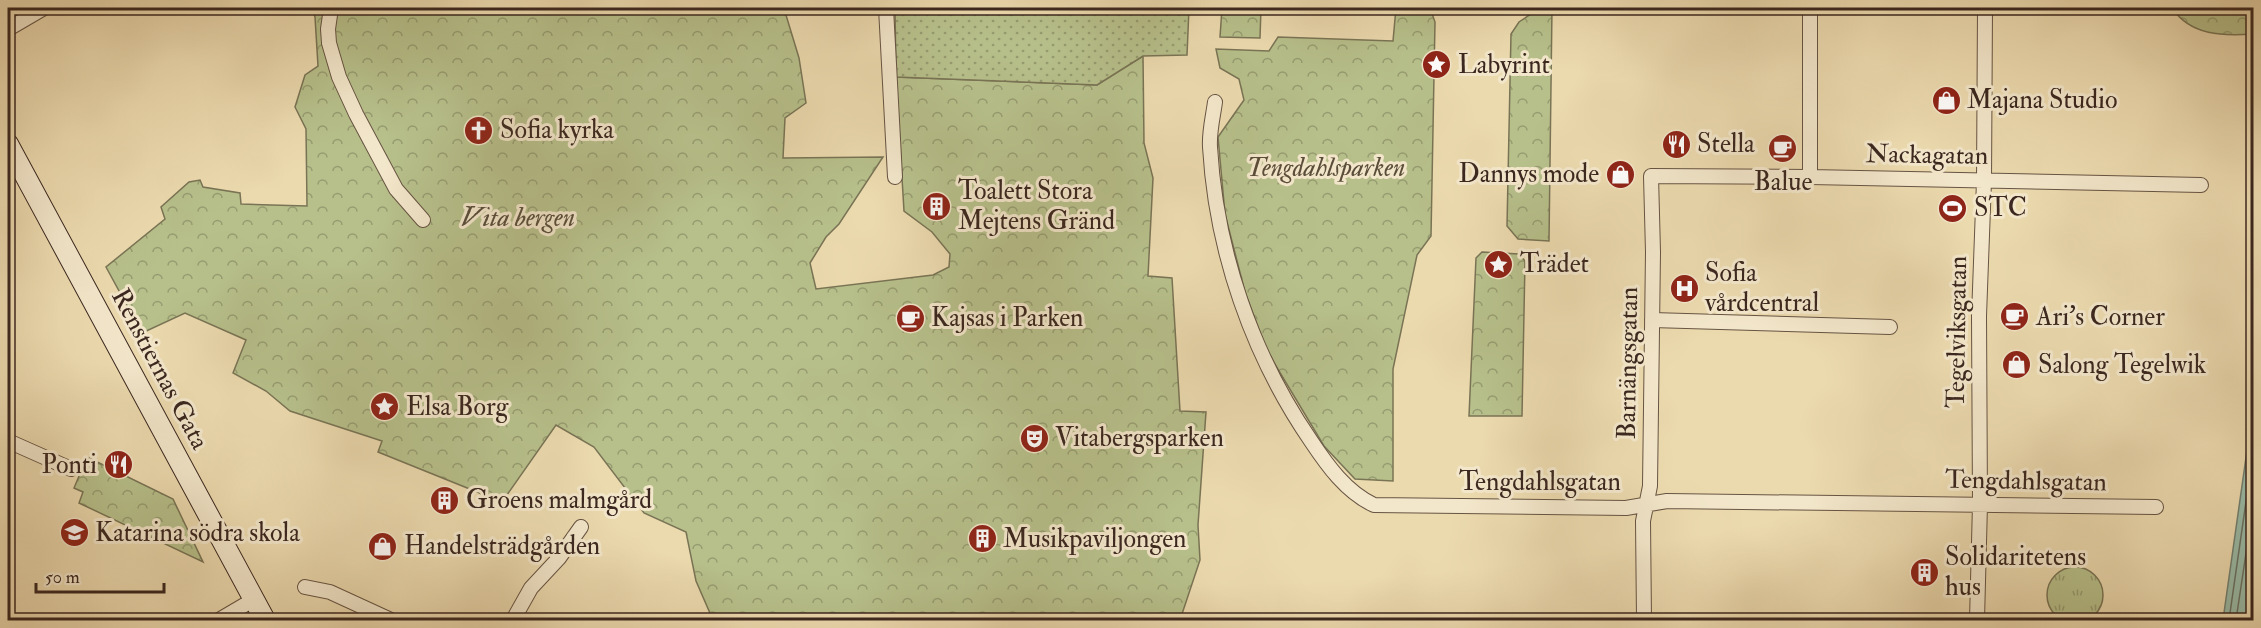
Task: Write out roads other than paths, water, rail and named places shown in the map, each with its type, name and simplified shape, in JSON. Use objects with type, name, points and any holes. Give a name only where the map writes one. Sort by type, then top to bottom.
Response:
[{"type":"street","points":[[8,29],[44,8]]},
{"type":"street","points":[[331,8],[328,28],[329,43],[339,77],[396,189],[423,220]]},
{"type":"street","points":[[886,8],[895,177]]},
{"type":"street","points":[[1810,8],[1810,177]]},
{"type":"street","name":"Tegelviksgatan","points":[[1977,621],[1980,504],[1979,316],[1984,181],[1985,8]]},
{"type":"street","name":"Tengdahlsgatan","points":[[1215,102],[1210,147],[1219,216],[1226,250],[1247,321],[1262,356],[1299,424],[1320,455],[1351,491],[1374,505],[1626,508],[1667,501],[2156,507]]},
{"type":"street","name":"Renstiernas Gata","points":[[8,144],[265,621]]},
{"type":"street","name":"Nackagatan","points":[[1651,176],[2201,185]]},
{"type":"street","name":"Barnängsgatan","points":[[1644,621],[1643,521],[1650,486],[1651,176]]},
{"type":"street","points":[[1652,320],[1890,327]]},
{"type":"street","points":[[8,441],[71,468]]},
{"type":"street","points":[[513,621],[531,588],[560,558],[581,527]]},
{"type":"street","points":[[305,587],[330,592],[391,621]]},
{"type":"street","points":[[219,621],[253,600]]},
{"type":"water","points":[[2253,408],[2253,620],[2223,620]]},
{"type":"place","name":"Labyrint","points":[[1437,65]]},
{"type":"place","name":"Majana Studio","points":[[1946,100]]},
{"type":"place","name":"Sofia kyrka","points":[[479,130]]},
{"type":"place","name":"Stella","points":[[1676,144]]},
{"type":"place","name":"Balue","points":[[1783,148]]},
{"type":"place","name":"Dannys mode","points":[[1620,174]]},
{"type":"place","name":"Toalett Stora Mejtens Gränd","points":[[937,206]]},
{"type":"place","name":"STC","points":[[1953,208]]},
{"type":"place","name":"Trädet","points":[[1499,264]]},
{"type":"place","name":"Sofia vårdcentral","points":[[1684,288]]},
{"type":"place","name":"Ari's Corner","points":[[2015,317]]},
{"type":"place","name":"Kajsas i Parken","points":[[910,318]]},
{"type":"place","name":"Salong Tegelwik","points":[[2017,365]]},
{"type":"place","name":"Elsa Borg","points":[[385,407]]},
{"type":"place","name":"Vitabergsparken","points":[[1034,438]]},
{"type":"place","name":"Ponti","points":[[118,465]]},
{"type":"place","name":"Groens malmgård","points":[[445,500]]},
{"type":"place","name":"Katarina södra skola","points":[[74,533]]},
{"type":"place","name":"Musikpaviljongen","points":[[982,539]]},
{"type":"place","name":"Handelsträdgården","points":[[383,546]]},
{"type":"place","name":"Solidaritetens hus","points":[[1924,572]]},
{"type":"park label","name":"Tengdahlsparken","points":[[1326,168]]},
{"type":"park label","name":"Vita bergen","points":[[518,218]]}]
